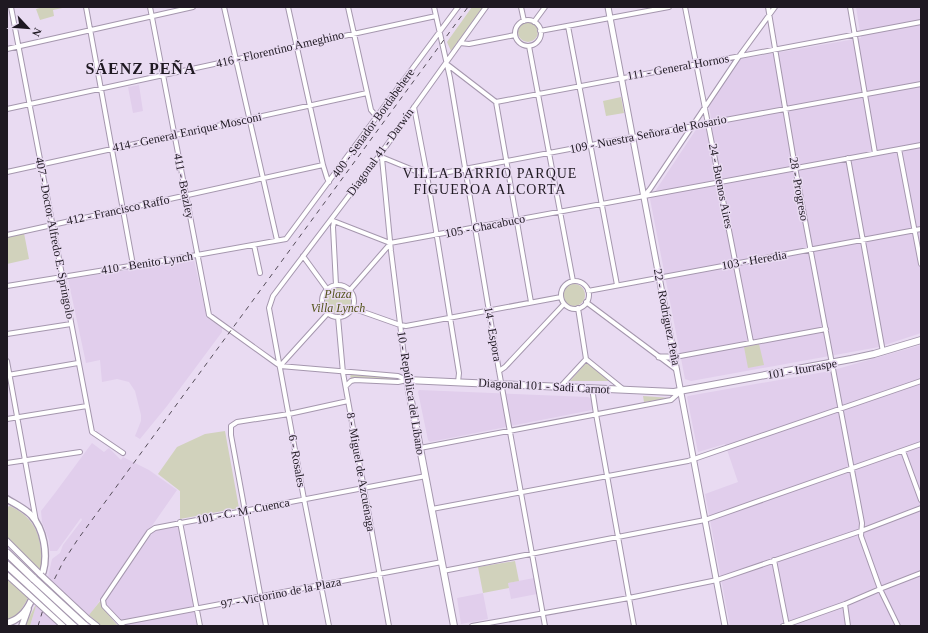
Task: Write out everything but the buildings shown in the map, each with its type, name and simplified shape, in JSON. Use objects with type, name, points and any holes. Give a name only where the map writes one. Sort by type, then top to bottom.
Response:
[{"type":"highway","points":[[7,553],[34,579],[86,623]]},
{"type":"highway","points":[[7,565],[30,591],[73,626]]},
{"type":"main road","name":"101 - Iturraspe","points":[[681,391],[832,363],[883,352],[921,340]]},
{"type":"main road","name":"Diagonal 101 - Sadi Carnot","points":[[407,380],[669,392],[681,391]]},
{"type":"main road","name":"10 - República del Líbano","points":[[407,380],[454,626]]},
{"type":"main road","points":[[9,502],[25,511],[36,523],[42,536],[45,550],[40,572]]},
{"type":"main road","points":[[7,623],[19,617],[30,603],[22,626]]},
{"type":"street","name":"407 - Doctor Alfredo E. Springolo","points":[[12,7],[92,432],[123,453]]},
{"type":"street","points":[[86,7],[133,265]]},
{"type":"street","name":"411 - Beazley","points":[[150,7],[208,313],[231,332],[280,366]]},
{"type":"street","points":[[7,49],[193,7]]},
{"type":"street","points":[[224,7],[264,177],[277,240]]},
{"type":"street","points":[[288,7],[323,165],[329,182]]},
{"type":"street","points":[[348,7],[371,110],[377,116]]},
{"type":"street","name":"14 - Espora","points":[[434,7],[447,63],[464,169],[545,626]]},
{"type":"street","name":"400 - Senador Bordabehere","points":[[286,238],[458,7]]},
{"type":"street","name":"Diagonal 41 - Darwin","points":[[273,296],[380,157],[414,106],[447,63],[486,7]]},
{"type":"street","points":[[521,7],[524,20]]},
{"type":"street","points":[[534,22],[545,7]]},
{"type":"street","name":"22 - Rodríguez Peña","points":[[608,7],[725,626]]},
{"type":"street","points":[[540,31],[669,7]]},
{"type":"street","name":"24 - Buenos Aires","points":[[685,7],[751,342]]},
{"type":"street","name":"28 - Progreso","points":[[768,7],[810,250],[862,523],[861,536],[880,589],[898,626]]},
{"type":"street","points":[[643,196],[650,189],[740,55],[775,7]]},
{"type":"street","points":[[850,7],[875,153]]},
{"type":"street","name":"416 - Florentino Ameghino","points":[[7,109],[436,16]]},
{"type":"street","points":[[524,20],[534,22],[539,27],[540,31],[537,42],[529,46],[518,42],[515,35],[516,27],[524,20]]},
{"type":"street","name":"111 - General Hornos","points":[[496,102],[621,77],[921,22]]},
{"type":"street","points":[[568,26],[617,285]]},
{"type":"street","points":[[460,43],[469,44],[515,35]]},
{"type":"street","points":[[529,46],[572,281]]},
{"type":"street","points":[[447,63],[496,102],[531,302]]},
{"type":"street","name":"109 - Nuestra Señora del Rosario","points":[[426,175],[921,84]]},
{"type":"street","name":"414 - General Enrique Mosconi","points":[[7,172],[367,93]]},
{"type":"street","points":[[414,106],[459,373],[458,382]]},
{"type":"street","name":"105 - Chacabuco","points":[[332,221],[390,243],[436,236],[559,211],[921,145]]},
{"type":"street","points":[[899,149],[921,264]]},
{"type":"street","points":[[380,157],[426,175]]},
{"type":"street","name":"10 - República del Líbano","points":[[380,157],[407,380]]},
{"type":"street","points":[[848,158],[883,352]]},
{"type":"street","name":"412 - Francisco Raffo","points":[[7,235],[323,165]]},
{"type":"street","points":[[332,221],[336,285]]},
{"type":"street","name":"103 - Heredia","points":[[588,292],[659,277],[921,229]]},
{"type":"street","name":"410 - Benito Lynch","points":[[7,286],[197,255],[286,238]]},
{"type":"street","points":[[350,290],[390,243]]},
{"type":"street","points":[[254,245],[260,273]]},
{"type":"street","points":[[303,256],[327,289]]},
{"type":"street","points":[[572,281],[581,282],[584,284],[588,292],[586,302],[578,308],[570,308],[564,304],[561,297],[562,288],[572,281]]},
{"type":"street","points":[[336,285],[342,285],[350,290],[354,297],[352,308],[348,314],[338,317],[328,314],[324,309],[322,302],[323,294],[327,289],[336,285]]},
{"type":"street","name":"6 - Rosales","points":[[273,296],[269,308],[329,626]]},
{"type":"street","points":[[352,308],[406,326],[561,297]]},
{"type":"street","points":[[586,302],[678,371]]},
{"type":"street","points":[[500,371],[564,304]]},
{"type":"street","points":[[578,308],[586,359],[624,390]]},
{"type":"street","points":[[280,366],[328,314]]},
{"type":"street","name":"8 - Miguel de Azcuénaga","points":[[338,317],[343,372],[389,626]]},
{"type":"street","points":[[7,334],[71,324]]},
{"type":"street","points":[[659,358],[675,357],[826,329]]},
{"type":"street","points":[[561,386],[586,359]]},
{"type":"street","points":[[7,361],[8,375],[36,523]]},
{"type":"street","points":[[8,375],[78,364]]},
{"type":"street","name":"Diagonal 101 - Sadi Carnot","points":[[280,366],[398,376],[407,380]]},
{"type":"street","name":"Diagonal 101 - Sadi Carnot","points":[[346,386],[351,381],[355,380],[398,382],[407,380]]},
{"type":"street","points":[[432,509],[694,460],[921,381]]},
{"type":"street","points":[[592,388],[634,626]]},
{"type":"street","points":[[420,448],[671,400],[681,391]]},
{"type":"street","points":[[266,626],[244,510],[231,434],[231,426],[238,422],[289,414],[348,401]]},
{"type":"street","points":[[7,418],[87,406]]},
{"type":"street","points":[[443,570],[705,520],[921,444]]},
{"type":"street","points":[[903,450],[921,500]]},
{"type":"street","points":[[7,464],[80,452]]},
{"type":"street","name":"101 - C. M. Cuenca","points":[[121,625],[104,606],[103,603],[105,597],[149,532],[155,528],[426,476]]},
{"type":"street","points":[[472,626],[628,598],[717,580],[861,531],[921,508]]},
{"type":"street","points":[[180,522],[200,626]]},
{"type":"street","points":[[7,541],[40,572],[86,623],[97,626]]},
{"type":"street","points":[[774,560],[785,626],[845,604],[921,573]]},
{"type":"street","name":"97 - Victorino de la Plaza","points":[[121,625],[261,596],[442,562]]},
{"type":"street","points":[[7,575],[30,591],[63,626]]},
{"type":"street","points":[[845,604],[848,626]]},
{"type":"shaded area","points":[[856,7],[921,7],[921,333],[879,347],[691,381],[685,379],[650,199],[697,128],[712,125],[709,106],[741,59],[861,38]]},
{"type":"shaded area","points":[[139,85],[143,111],[133,113],[128,87]]},
{"type":"shaded area","points":[[194,260],[207,318],[222,328],[222,332],[167,406],[140,439],[135,436],[141,421],[141,415],[135,391],[129,382],[117,379],[102,382],[100,360],[86,363],[68,279]]},
{"type":"shaded area","points":[[921,345],[921,626],[730,626],[705,494],[738,482],[725,444],[698,452],[687,397],[830,371]]},
{"type":"shaded area","points":[[419,390],[588,397],[592,399],[592,410],[430,442],[428,440],[418,392]]},
{"type":"shaded area","points":[[92,443],[104,452],[109,448],[121,460],[123,457],[149,470],[177,490],[82,626],[30,626],[36,606],[48,577],[52,559],[60,553],[63,545],[82,520],[81,518],[57,551],[50,551],[49,540],[42,522],[41,511]]},
{"type":"shaded area","points":[[179,526],[197,626],[126,626],[105,605],[106,600],[153,532],[157,528]]},
{"type":"shaded area","points":[[534,578],[537,594],[511,599],[508,583]]},
{"type":"shaded area","points":[[483,593],[488,619],[461,624],[457,598]]},
{"type":"green space","points":[[43,7],[67,7],[53,10],[54,16],[40,20],[36,9]]},
{"type":"green space","points":[[472,7],[483,7],[451,51],[447,42]]},
{"type":"green space","points":[[528,22],[535,25],[538,32],[535,39],[528,42],[521,39],[518,32],[521,25]]},
{"type":"green space","points":[[621,97],[624,113],[606,116],[603,101]]},
{"type":"green space","points":[[24,233],[29,259],[7,264],[7,237]]},
{"type":"green space","points":[[574,284],[582,287],[585,295],[582,303],[574,306],[566,303],[563,295],[566,287]]},
{"type":"green space","name":"Plaza Villa Lynch","points":[[338,288],[347,292],[351,301],[347,310],[338,314],[329,310],[325,301],[329,292]]},
{"type":"green space","points":[[759,344],[764,365],[748,368],[744,347]]},
{"type":"green space","points":[[587,362],[612,381],[570,381]]},
{"type":"green space","points":[[352,374],[394,377],[395,380],[351,378],[350,376]]},
{"type":"green space","points":[[643,396],[671,398],[644,402]]},
{"type":"green space","points":[[225,431],[239,508],[180,519],[180,491],[158,474],[177,447],[205,434]]},
{"type":"green space","points":[[10,506],[27,517],[37,532],[41,550],[41,570],[7,538],[7,507]]},
{"type":"green space","points":[[515,561],[519,581],[508,583],[509,588],[483,593],[478,567]]},
{"type":"green space","points":[[7,579],[28,598],[17,614],[11,619],[7,620]]},
{"type":"green space","points":[[101,600],[102,607],[118,626],[101,626],[89,615]]},
{"type":"green space","points":[[35,606],[30,626],[25,626]]},
{"type":"tunnel","points":[[31,601],[43,573]]},
{"type":"railway","points":[[38,626],[49,590],[63,562],[78,539],[468,7]]},
{"type":"district","name":"SÁENZ PEÑA","points":[[141,68]]},
{"type":"district","name":"VILLA BARRIO PARQUE FIGUEROA ALCORTA","points":[[490,182]]}]
